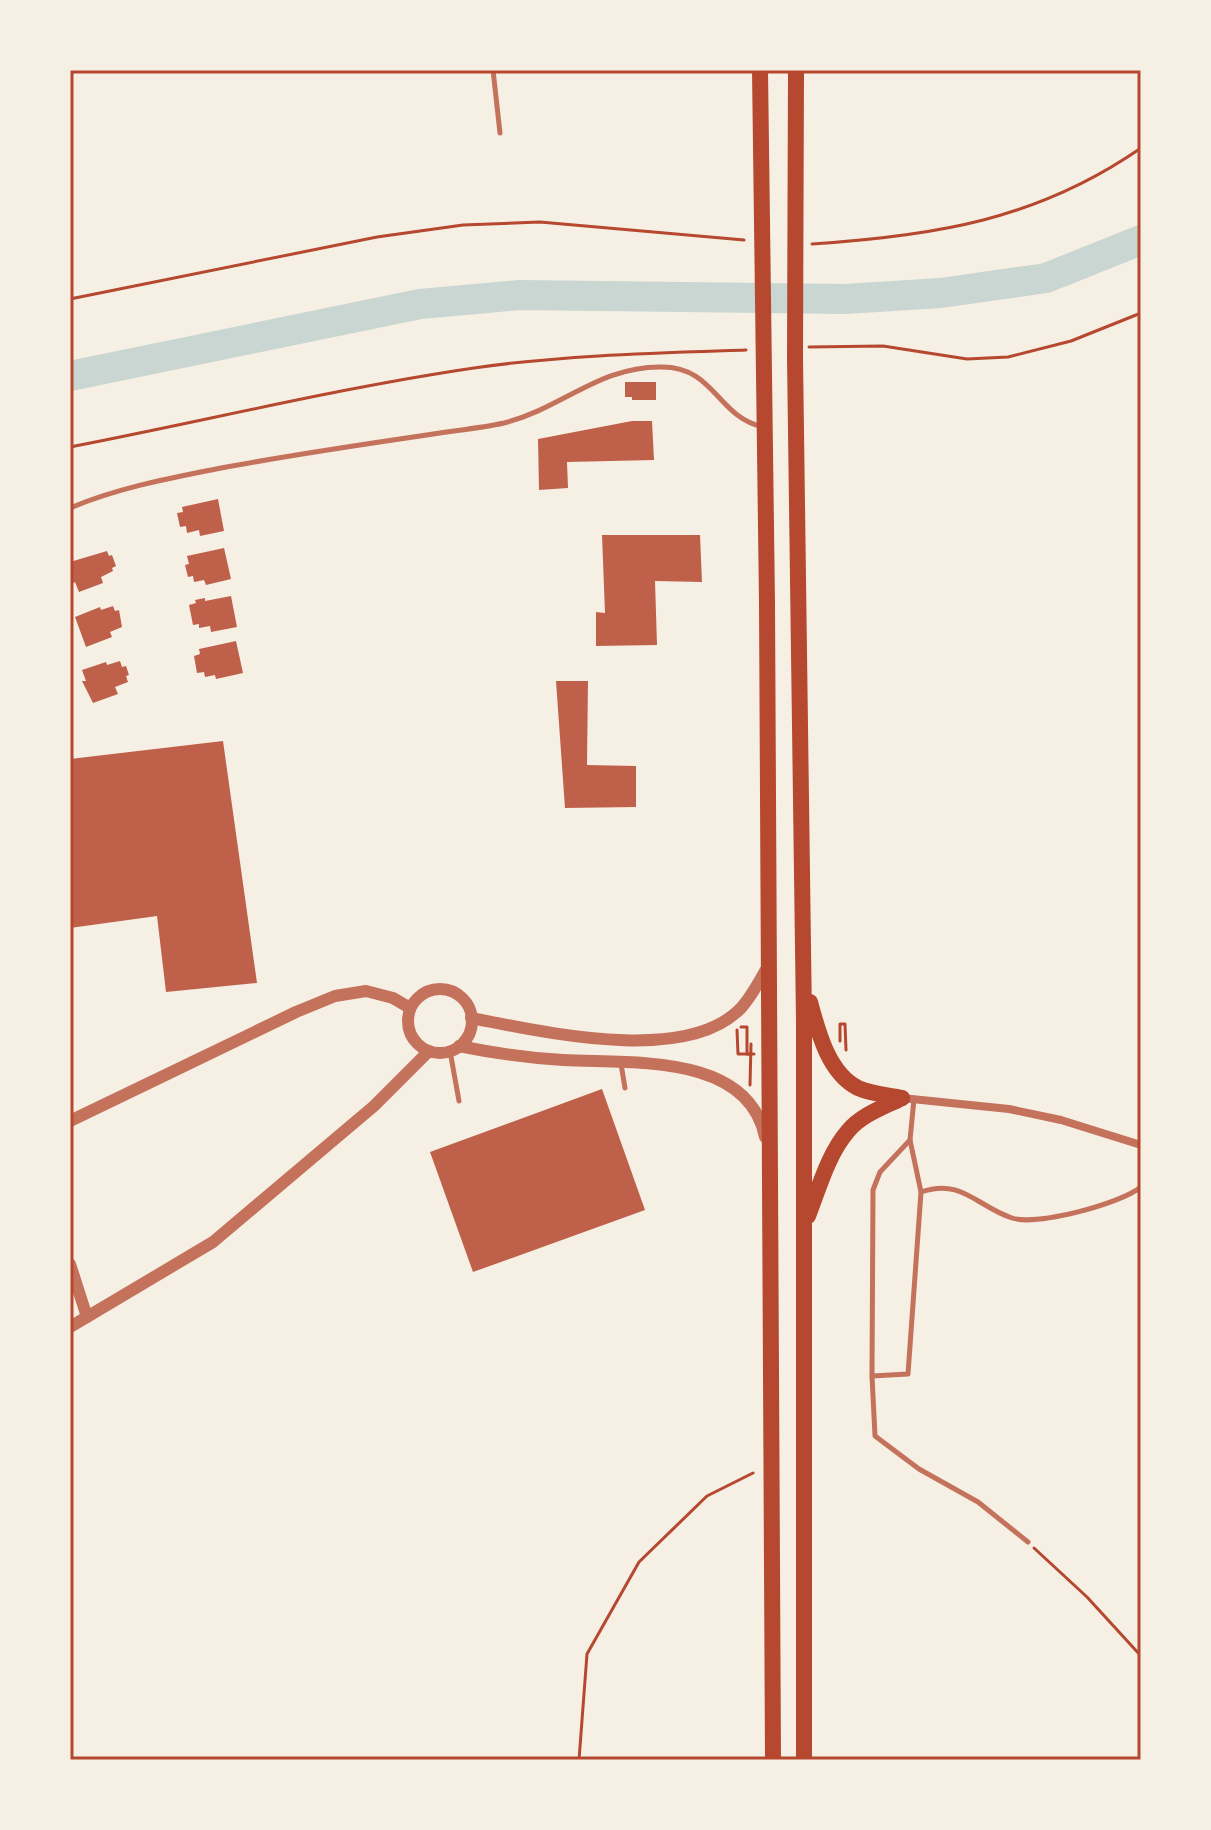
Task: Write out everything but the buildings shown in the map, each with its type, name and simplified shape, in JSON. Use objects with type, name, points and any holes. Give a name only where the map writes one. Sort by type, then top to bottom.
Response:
[{"type":"highway","points":[[760,70],[773,1760]]},
{"type":"highway","points":[[796,70],[795,357],[804,980],[804,1760]]},
{"type":"highway","points":[[804,980],[821,1042],[844,1078],[858,1088],[908,1098]]},
{"type":"highway","points":[[804,1225],[835,1151],[849,1130],[866,1116],[908,1098]]},
{"type":"street","points":[[471,1018],[548,1033],[632,1041],[685,1035],[710,1028],[740,1009],[768,966]]},
{"type":"street","points":[[429,1051],[412,1038],[408,1028],[410,1008],[424,993],[445,989],[463,999],[471,1018],[471,1029],[454,1049]]},
{"type":"street","points":[[70,1121],[335,996],[366,991],[393,998],[410,1008]]},
{"type":"street","points":[[70,1327],[213,1242],[374,1106],[429,1051],[454,1049],[696,1070],[723,1081],[750,1101],[762,1121],[770,1163]]},
{"type":"street","points":[[908,1098],[1009,1109],[1048,1117],[1141,1145]]},
{"type":"street","points":[[70,1264],[87,1317]]},
{"type":"lane","points":[[493,70],[500,133]]},
{"type":"lane","points":[[70,508],[149,482],[274,458],[502,423],[551,405],[604,377],[633,369],[664,367],[691,373],[708,383],[735,415],[764,427]]},
{"type":"lane","points":[[454,1049],[459,1101]]},
{"type":"lane","points":[[621,1063],[625,1088]]},
{"type":"lane","points":[[872,1376],[908,1374],[921,1192],[910,1140],[908,1098]]},
{"type":"lane","points":[[910,1140],[886,1164],[873,1190],[872,1376],[875,1436],[919,1469],[978,1502],[1028,1542]]},
{"type":"lane","points":[[921,1192],[938,1187],[955,1189],[1009,1217],[1040,1221],[1128,1196],[1141,1187]]},
{"type":"path","points":[[812,244],[901,237],[1004,215],[1089,180],[1141,148]]},
{"type":"path","points":[[70,299],[377,237],[463,225],[540,222],[753,240]]},
{"type":"path","points":[[840,1049],[840,1024],[845,1024],[846,1054]]},
{"type":"path","points":[[738,1054],[737,1027],[747,1027],[747,1054],[751,1054]]},
{"type":"path","points":[[579,1760],[587,1654],[639,1562],[707,1496],[771,1465]]},
{"type":"path","points":[[1028,1542],[1087,1597],[1141,1656]]},
{"type":"waterway","points":[[70,376],[420,304],[520,295],[845,299],[941,293],[1046,278],[1141,240]]}]
